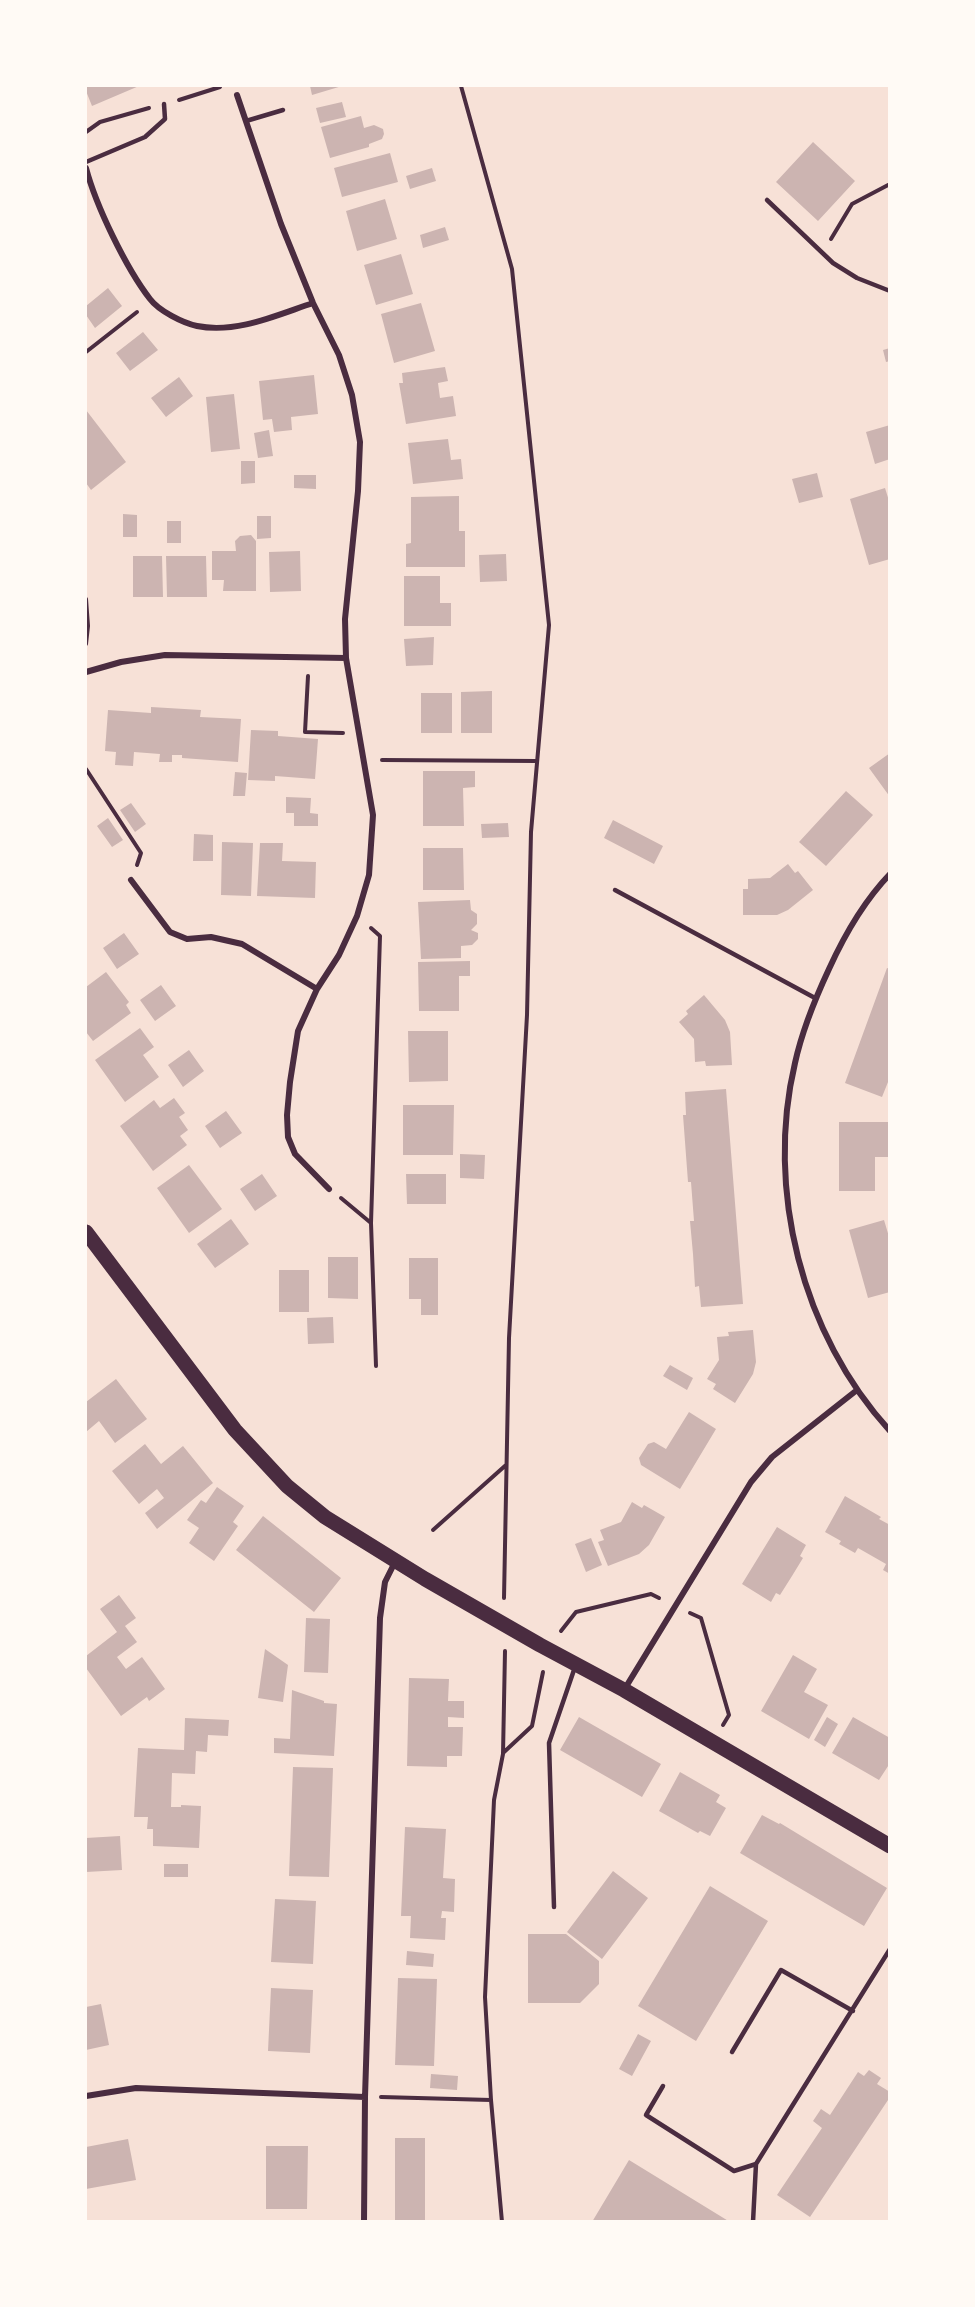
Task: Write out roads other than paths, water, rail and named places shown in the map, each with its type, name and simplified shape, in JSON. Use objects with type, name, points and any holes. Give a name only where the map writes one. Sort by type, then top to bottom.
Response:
[{"type":"main road","points":[[86,1232],[235,1430],[287,1486],[325,1517],[396,1562],[540,1645],[624,1690],[890,1846]]},
{"type":"street","points":[[237,95],[280,224],[313,303],[339,355],[352,395],[360,442],[358,491],[345,619],[346,658],[373,815],[369,875],[357,916],[339,956],[317,989],[298,1031],[290,1082],[288,1137],[295,1154],[329,1188]]},
{"type":"street","points":[[86,168],[91,187],[123,254],[151,301],[173,316],[196,326],[244,325],[313,303]]},
{"type":"street","points":[[86,672],[121,662],[165,656],[346,658]]},
{"type":"street","points":[[890,874],[879,885],[840,944],[815,998],[795,1063],[788,1105],[785,1147],[787,1190],[795,1242],[816,1314],[834,1352],[857,1390],[890,1431]]},
{"type":"street","points":[[131,880],[170,932],[187,939],[211,938],[242,944],[317,989]]},
{"type":"street","points":[[624,1690],[751,1482],[772,1456],[857,1390]]},
{"type":"street","points":[[364,2222],[365,2097],[380,1618],[385,1582],[396,1562]]},
{"type":"street","points":[[86,2096],[136,2088],[365,2097]]},
{"type":"lane","points":[[86,162],[146,137],[165,119],[164,104]]},
{"type":"lane","points":[[246,121],[283,110]]},
{"type":"lane","points":[[767,200],[833,263],[857,278],[890,291]]},
{"type":"lane","points":[[615,890],[815,998]]},
{"type":"lane","points":[[554,1907],[549,1743],[576,1664]]},
{"type":"lane","points":[[753,2222],[756,2164],[890,1949]]},
{"type":"lane","points":[[732,2052],[781,1970],[853,2011]]},
{"type":"lane","points":[[663,2086],[646,2115],[734,2171],[756,2164]]}]
